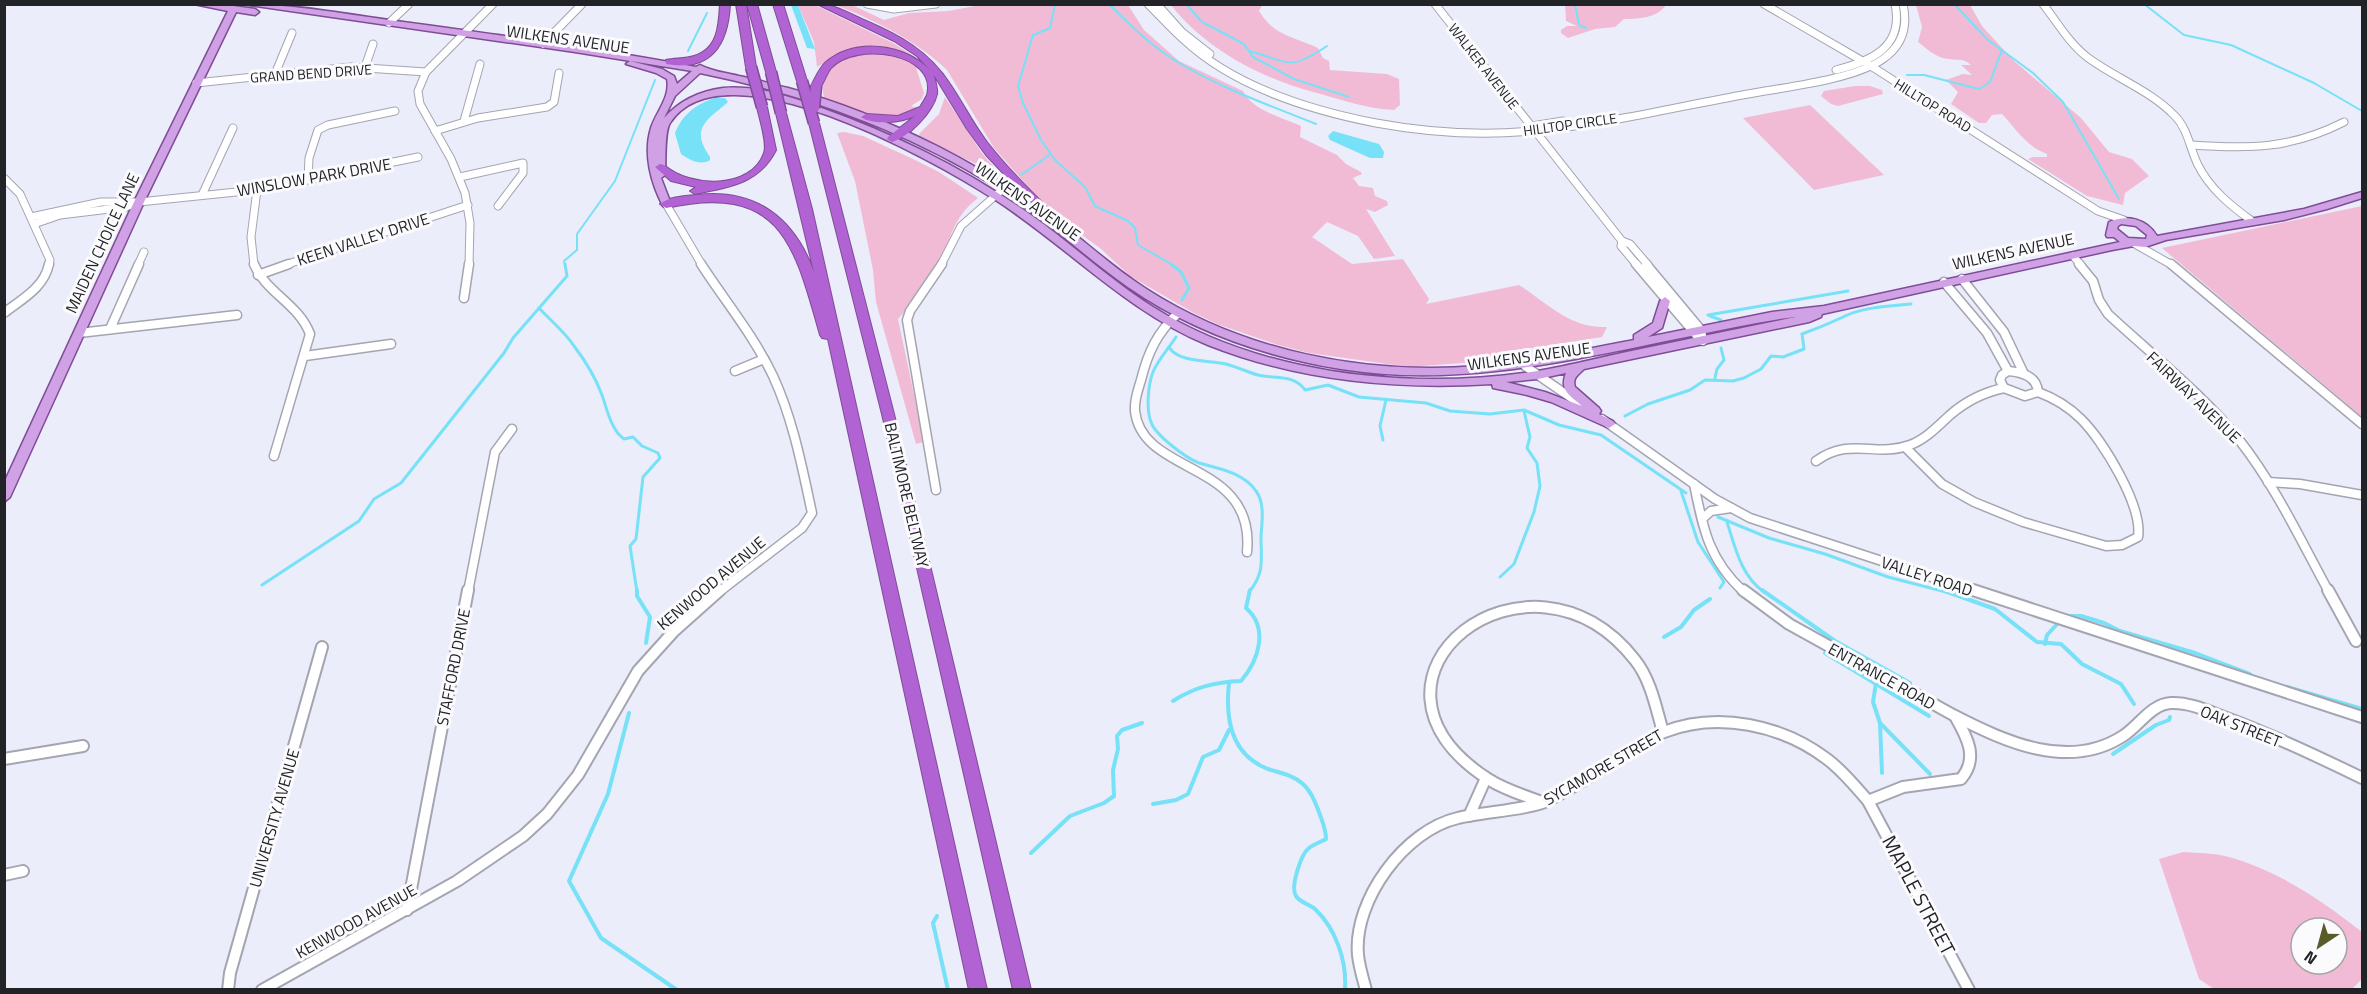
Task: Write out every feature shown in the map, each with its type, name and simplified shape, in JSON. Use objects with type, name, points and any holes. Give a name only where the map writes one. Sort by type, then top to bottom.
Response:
[{"type":"highway","points":[[669,62],[694,61],[713,51],[723,34],[725,4]]},
{"type":"highway","points":[[665,201],[726,184],[751,174],[768,158],[771,150],[770,142],[751,67],[741,4]]},
{"type":"highway","points":[[752,4],[806,209],[978,990]]},
{"type":"highway","name":"BALTIMORE BELTWAY","points":[[778,4],[814,123],[882,391],[1022,990]]},
{"type":"highway","points":[[821,4],[902,42],[929,67],[945,82],[967,122],[991,154],[1064,231]]},
{"type":"highway","points":[[814,123],[816,86],[826,66],[858,51],[879,49],[900,52],[929,67],[939,81],[939,99],[929,116],[900,137]]},
{"type":"highway","points":[[867,117],[894,120],[915,113],[922,106],[927,92],[929,67]]},
{"type":"highway","points":[[660,167],[667,174],[683,182],[707,186],[726,184]]},
{"type":"highway","points":[[665,201],[696,196],[732,198],[760,209],[781,225],[796,245],[807,269],[854,421]]},
{"type":"main road","name":"WILKENS AVENUE","points":[[198,4],[461,37],[630,64],[697,71],[797,93],[867,117],[941,163],[999,191],[1064,231],[1127,281],[1178,313],[1247,342],[1342,365],[1405,372],[1525,366],[1614,348],[1698,335]]},
{"type":"main road","name":"WILKENS AVENUE","points":[[246,4],[389,23],[461,37],[543,44],[669,62],[900,137]]},
{"type":"main road","points":[[234,7],[339,20],[354,18]]},
{"type":"main road","name":"MAIDEN CHOICE LANE","points":[[4,497],[139,202],[234,7]]},
{"type":"main road","points":[[630,64],[659,71],[670,78],[673,86],[671,95]]},
{"type":"main road","name":"KENWOOD AVENUE","points":[[665,201],[654,171],[652,142],[656,126],[671,95],[697,71]]},
{"type":"main road","name":"KENWOOD AVENUE","points":[[665,201],[660,167],[662,127],[667,112],[697,71]]},
{"type":"main road","points":[[662,127],[682,105],[720,91],[747,91],[793,101]]},
{"type":"main road","name":"WILKENS AVENUE","points":[[999,191],[1028,218],[1135,302],[1169,321],[1240,352],[1303,369],[1372,380],[1432,383],[1478,382],[1538,375],[1582,366],[1792,313],[1823,310],[1944,282],[2073,256],[2104,247],[2145,244],[2150,236]]},
{"type":"main road","points":[[2104,247],[2117,221],[2124,220],[2150,236],[2183,234],[2328,206],[2362,195]]},
{"type":"main road","points":[[2112,229],[2118,237],[2134,244]]},
{"type":"main road","points":[[1614,348],[1651,332],[1661,319],[1665,301]]},
{"type":"main road","points":[[1582,366],[1569,377],[1570,389],[1609,424]]},
{"type":"main road","points":[[1478,382],[1541,392],[1570,403],[1609,424]]},
{"type":"street","points":[[389,23],[409,4]]},
{"type":"street","points":[[464,298],[471,243],[468,206],[460,177],[417,93],[421,78],[426,72],[493,4]]},
{"type":"street","points":[[543,44],[582,4]]},
{"type":"street","points":[[867,4],[894,9],[936,5]]},
{"type":"street","name":"HILLTOP CIRCLE","points":[[1148,4],[1176,36],[1214,64],[1262,88],[1309,105],[1363,119],[1439,131],[1533,129],[1713,100],[1838,75],[1871,66],[1887,57],[1902,40],[1907,22],[1903,4]]},
{"type":"street","name":"HILLTOP CIRCLE","points":[[1157,4],[1182,32],[1220,60],[1266,84],[1313,101],[1365,114],[1418,123],[1533,129],[1823,73],[1864,62],[1879,53],[1893,38],[1899,21],[1895,4]]},
{"type":"street","name":"WALKER AVENUE","points":[[1435,4],[1622,241],[1630,244],[1698,335]]},
{"type":"street","name":"HILLTOP ROAD","points":[[1764,4],[1871,66],[2098,211],[2124,220]]},
{"type":"street","points":[[2043,4],[2068,40],[2087,57],[2146,92],[2169,110],[2183,128],[2205,177],[2227,202],[2252,221]]},
{"type":"street","points":[[275,74],[292,33]]},
{"type":"street","points":[[365,67],[373,44]]},
{"type":"street","points":[[464,121],[480,64]]},
{"type":"street","name":"GRAND BEND DRIVE","points":[[196,83],[365,67],[426,72]]},
{"type":"street","points":[[435,131],[464,121],[547,108],[554,102],[559,73]]},
{"type":"street","points":[[308,180],[309,158],[318,130],[328,125],[396,111]]},
{"type":"street","points":[[2191,145],[2239,148],[2282,146],[2312,139],[2344,122]]},
{"type":"street","points":[[202,195],[232,128]]},
{"type":"street","name":"WINSLOW PARK DRIVE","points":[[33,220],[126,207],[139,202],[256,190],[418,157]]},
{"type":"street","points":[[460,177],[523,163],[523,174],[498,206]]},
{"type":"street","points":[[4,178],[16,188],[48,255],[47,273],[32,293],[4,312]]},
{"type":"street","points":[[256,190],[251,243],[254,266],[258,275],[308,326],[310,334],[274,456]]},
{"type":"street","points":[[936,490],[907,320],[910,311],[937,274],[956,233],[968,218],[999,191]]},
{"type":"street","name":"WINSLOW PARK DRIVE","points":[[33,220],[63,207],[129,199],[139,202]]},
{"type":"street","name":"KENWOOD AVENUE","points":[[262,990],[485,865],[538,822],[555,804],[585,764],[624,692],[652,655],[687,618],[802,528],[810,519],[812,513],[795,436],[778,388],[764,359],[688,247],[665,201]]},
{"type":"street","name":"KEEN VALLEY DRIVE","points":[[258,275],[322,252],[468,206]]},
{"type":"street","name":"HILLTOP ROAD","points":[[2098,211],[2112,229]]},
{"type":"street","points":[[2150,236],[2166,260]]},
{"type":"street","name":"WALKER AVENUE","points":[[1622,241],[1621,246],[1665,301],[1698,335]]},
{"type":"street","points":[[2134,244],[2166,260],[2362,424]]},
{"type":"street","points":[[110,329],[144,252]]},
{"type":"street","name":"FAIRWAY AVENUE","points":[[2073,256],[2093,281],[2099,300],[2108,314],[2214,412],[2240,441],[2268,482],[2356,641]]},
{"type":"street","points":[[1962,279],[2004,333],[2025,374],[2037,384],[2038,392]]},
{"type":"street","points":[[1944,282],[1987,333],[2008,372]]},
{"type":"street","points":[[1178,313],[1152,342],[1137,394],[1136,415],[1139,424],[1155,444],[1218,485],[1238,502],[1246,521],[1247,552]]},
{"type":"street","points":[[79,333],[237,315]]},
{"type":"street","points":[[305,356],[391,344]]},
{"type":"street","points":[[735,371],[764,359]]},
{"type":"street","name":"VALLEY ROAD","points":[[1525,366],[1731,508],[1772,526],[2362,717]]},
{"type":"street","points":[[2004,388],[2000,380],[2002,375],[2008,372],[2025,374]]},
{"type":"street","points":[[1816,461],[1834,449],[1905,447],[1924,438],[1958,409],[1989,392],[2004,388],[2023,396],[2030,396],[2038,392]]},
{"type":"street","points":[[1905,447],[1942,483],[1993,510],[2095,544],[2112,547],[2131,543],[2138,537],[2139,521],[2111,459],[2091,431],[2066,405],[2038,392]]},
{"type":"street","name":"STAFFORD DRIVE","points":[[407,909],[493,460],[495,452],[512,429]]},
{"type":"street","points":[[2268,482],[2300,483],[2362,495]]},
{"type":"street","name":"ENTRANCE ROAD","points":[[1694,484],[1706,538],[1718,561],[1733,582],[1757,604],[1794,628],[1955,716],[1970,747],[1972,758],[1967,774],[1961,779],[1950,782],[1904,787],[1868,801]]},
{"type":"street","points":[[1702,519],[1712,511],[1731,508]]},
{"type":"street","points":[[1545,802],[1505,789],[1486,778],[1465,761],[1441,735],[1433,719],[1428,685],[1431,670],[1451,641],[1462,630],[1493,614],[1532,607],[1548,607],[1581,618],[1600,629],[1636,662],[1645,678],[1663,732]]},
{"type":"street","name":"UNIVERSITY AVENUE","points":[[228,990],[230,974],[322,647]]},
{"type":"street","name":"OAK STREET","points":[[1955,716],[1985,732],[2018,744],[2055,752],[2076,753],[2091,750],[2121,738],[2162,705],[2172,703],[2189,705],[2225,718],[2362,778]]},
{"type":"street","name":"SYCAMORE STREET","points":[[1366,990],[1358,954],[1364,909],[1387,868],[1418,836],[1439,824],[1545,802],[1663,732],[1682,725],[1713,720],[1749,723],[1770,729],[1790,736],[1829,759],[1846,774],[1868,801]]},
{"type":"street","points":[[4,759],[83,746]]},
{"type":"street","points":[[1469,816],[1486,778]]},
{"type":"street","name":"MAPLE STREET","points":[[1868,801],[1969,990]]},
{"type":"street","points":[[4,874],[23,871]]},
{"type":"shaded area","points":[[1565,4],[1666,5],[1653,15],[1624,19],[1615,27],[1595,29],[1568,38],[1561,33],[1561,30],[1567,26],[1577,26],[1566,21]]},
{"type":"shaded area","points":[[798,5],[815,5],[893,43],[919,59],[892,48],[867,47],[843,54],[817,67],[814,42]]},
{"type":"shaded area","points":[[836,5],[852,5],[884,20],[909,13],[948,11],[981,5],[1128,5],[1144,30],[1179,61],[1243,91],[1247,98],[1261,108],[1301,126],[1300,137],[1337,155],[1346,164],[1361,172],[1362,174],[1353,178],[1359,186],[1373,188],[1375,196],[1387,201],[1388,205],[1375,212],[1366,209],[1395,256],[1374,259],[1358,236],[1327,222],[1312,237],[1352,264],[1403,259],[1429,299],[1426,304],[1519,285],[1571,320],[1594,327],[1607,327],[1602,337],[1506,352],[1476,362],[1409,367],[1309,353],[1217,324],[1130,276],[1100,248],[1051,213],[994,148],[947,70],[935,59],[894,32]]},
{"type":"shaded area","points":[[1171,5],[1262,5],[1259,11],[1271,26],[1285,35],[1318,48],[1323,58],[1329,61],[1330,70],[1387,74],[1399,79],[1400,105],[1394,110],[1365,106],[1276,80],[1218,49],[1201,36]]},
{"type":"shaded area","points":[[1916,5],[1970,5],[1982,26],[2013,60],[2081,118],[2109,152],[2132,159],[2149,176],[2125,193],[2123,205],[2087,196],[2028,159],[2047,157],[2047,154],[2028,142],[2002,114],[1992,115],[1986,123],[1979,123],[1951,104],[1958,92],[1946,80],[1963,74],[1972,75],[1961,65],[1971,65],[1961,60],[1939,57],[1918,42],[1922,27]]},
{"type":"shaded area","points":[[864,53],[894,55],[915,64],[924,93],[922,99],[911,106],[918,108],[906,114],[883,117],[824,98],[821,80],[830,69],[844,59]]},
{"type":"shaded area","points":[[1870,86],[1882,90],[1883,94],[1838,106],[1831,104],[1821,96],[1824,91]]},
{"type":"shaded area","points":[[945,97],[982,153],[1010,186],[976,164],[920,137],[919,134],[939,114]]},
{"type":"shaded area","points":[[1810,105],[1884,175],[1814,190],[1743,118]]},
{"type":"shaded area","points":[[837,133],[863,136],[913,159],[939,172],[978,198],[961,215],[934,275],[898,319],[924,442],[916,444],[876,302],[873,270],[855,181]]},
{"type":"shaded area","points":[[2362,206],[2362,417],[2162,248]]},
{"type":"shaded area","points":[[2183,852],[2225,856],[2280,877],[2341,916],[2289,916],[2289,976],[2349,976],[2349,922],[2362,932],[2362,979],[2352,989],[2214,989],[2199,979],[2159,859]]},
{"type":"water","points":[[791,5],[798,5],[815,49],[807,48]]},
{"type":"water","points":[[714,98],[725,98],[728,102],[707,120],[701,132],[701,139],[710,160],[695,162],[681,154],[675,133],[690,111]]},
{"type":"water","points":[[1333,131],[1379,144],[1384,152],[1383,158],[1370,158],[1330,140],[1328,136]]},
{"type":"waterway","points":[[1051,154],[1041,140],[1023,103],[1018,86],[1033,35],[1050,28],[1055,4]]},
{"type":"waterway","points":[[1109,4],[1149,42],[1193,71],[1227,88],[1316,124]]},
{"type":"waterway","points":[[1186,4],[1202,22],[1244,44],[1253,57],[1294,79],[1349,97]]},
{"type":"waterway","points":[[1575,4],[1579,25],[1586,28]]},
{"type":"waterway","points":[[1954,4],[1988,40],[2002,50]]},
{"type":"waterway","points":[[2144,4],[2184,35],[2231,45],[2314,83],[2362,111]]},
{"type":"waterway","points":[[688,51],[707,13]]},
{"type":"waterway","points":[[1250,51],[1282,61],[1297,62],[1327,46]]},
{"type":"waterway","points":[[1907,75],[1924,75],[1979,89],[1990,82],[2002,50]]},
{"type":"waterway","points":[[2002,50],[2033,73],[2063,102],[2119,199]]},
{"type":"waterway","points":[[565,265],[564,261],[577,250],[577,234],[615,181],[655,80]]},
{"type":"waterway","points":[[1021,175],[1051,154]]},
{"type":"waterway","points":[[1051,154],[1085,187],[1095,206],[1128,221],[1135,228],[1138,245],[1173,265]]},
{"type":"waterway","points":[[539,308],[567,276],[565,264]]},
{"type":"waterway","points":[[1171,264],[1181,272],[1189,288],[1182,300]]},
{"type":"waterway","points":[[1708,315],[1848,291]]},
{"type":"waterway","points":[[1625,416],[1648,404],[1690,390],[1705,380],[1733,381],[1744,378],[1761,369],[1771,356],[1783,357],[1804,349],[1802,334],[1849,314],[1911,304]]},
{"type":"waterway","points":[[262,585],[359,521],[374,499],[401,483],[504,353],[513,338],[539,308]]},
{"type":"waterway","points":[[539,308],[566,336],[586,363],[613,425],[620,435],[624,439],[633,437],[642,446],[658,453],[660,458],[643,477],[636,539],[630,546],[637,592]]},
{"type":"waterway","points":[[1710,316],[1721,320]]},
{"type":"waterway","points":[[1169,347],[1176,337]]},
{"type":"waterway","points":[[1169,347],[1179,356],[1226,364],[1258,375],[1290,379],[1305,390],[1328,385],[1359,397],[1426,403],[1450,411],[1490,414],[1524,410],[1559,425],[1601,435],[1686,493]]},
{"type":"waterway","points":[[1169,347],[1153,372],[1148,397],[1149,417],[1158,433],[1179,451],[1199,463],[1238,475],[1251,485],[1259,496],[1262,513],[1261,566],[1258,579],[1250,591]]},
{"type":"waterway","points":[[1715,378],[1717,369],[1724,360],[1721,348]]},
{"type":"waterway","points":[[1383,440],[1380,426],[1386,400]]},
{"type":"waterway","points":[[1500,577],[1514,564],[1534,512],[1540,486],[1537,463],[1527,448],[1530,437],[1524,411]]},
{"type":"waterway","points":[[1681,491],[1698,542],[1724,582],[1720,588]]},
{"type":"waterway","points":[[1718,517],[1769,538],[1825,554],[1888,577],[1946,592]]},
{"type":"waterway","points":[[1727,522],[1744,569],[1764,592]]},
{"type":"waterway","points":[[1762,590],[1835,641],[1910,683]]},
{"type":"waterway","points":[[1942,590],[1995,609],[2037,642],[2045,643]]},
{"type":"waterway","points":[[1173,701],[1206,686],[1241,681],[1247,673],[1253,664],[1259,644],[1257,625],[1246,608],[1250,591]]},
{"type":"waterway","points":[[637,592],[637,596],[650,617],[646,643]]},
{"type":"waterway","points":[[1664,637],[1681,627],[1694,610],[1710,599]]},
{"type":"waterway","points":[[2069,616],[2081,616],[2104,623],[2120,631],[2195,653],[2250,674]]},
{"type":"waterway","points":[[2045,643],[2047,635],[2060,621]]},
{"type":"waterway","points":[[2045,643],[2061,644],[2082,664],[2121,684],[2134,704]]},
{"type":"waterway","points":[[1825,653],[1876,684]]},
{"type":"waterway","points":[[1229,683],[1228,710],[1238,745],[1256,763],[1291,776],[1303,784],[1311,793],[1319,812],[1326,839],[1306,851],[1297,871],[1294,886],[1297,898],[1315,909],[1329,926],[1339,946],[1344,968],[1345,990]]},
{"type":"waterway","points":[[1876,684],[1929,716]]},
{"type":"waterway","points":[[1876,684],[1873,702],[1880,723],[1882,773]]},
{"type":"waterway","points":[[2287,687],[2362,709]]},
{"type":"waterway","points":[[629,713],[608,794],[569,881],[601,938],[677,990]]},
{"type":"waterway","points":[[2113,754],[2156,725],[2169,720],[2170,717]]},
{"type":"waterway","points":[[1031,853],[1070,816],[1104,803],[1114,796],[1113,770],[1118,749],[1117,736],[1122,730],[1142,723]]},
{"type":"waterway","points":[[1881,724],[1930,774]]},
{"type":"waterway","points":[[1153,804],[1176,800],[1188,794],[1203,757],[1219,750],[1229,730]]},
{"type":"waterway","points":[[937,916],[933,923],[948,990]]}]
